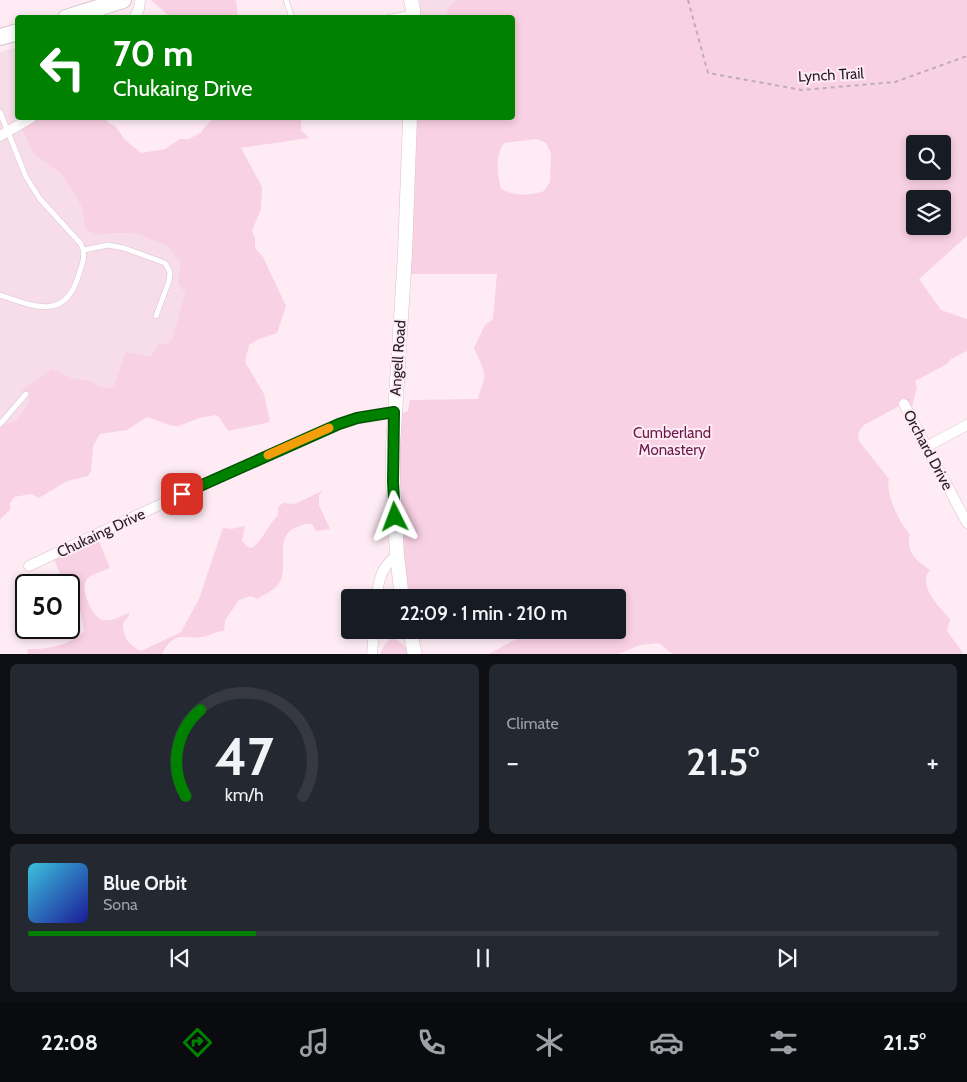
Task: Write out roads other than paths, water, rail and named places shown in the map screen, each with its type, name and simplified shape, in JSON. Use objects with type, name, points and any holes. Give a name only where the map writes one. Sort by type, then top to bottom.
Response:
[{"type":"main road","points":[[72,15],[96,4],[123,0]]},
{"type":"main road","points":[[0,37],[15,33]]},
{"type":"main road","name":"Angell Road","points":[[401,589],[393,482],[394,412],[405,253],[410,120]]},
{"type":"main road","points":[[412,639],[415,654]]},
{"type":"street","points":[[136,15],[139,10],[140,0]]},
{"type":"street","points":[[4,134],[28,120]]},
{"type":"street","name":"Orchard Drive","points":[[904,404],[967,523]]},
{"type":"street","name":"Chukaing Drive","points":[[29,566],[339,424],[371,415],[394,412]]},
{"type":"street","points":[[926,446],[967,425]]},
{"type":"street","points":[[378,589],[381,573],[386,564],[397,555]]},
{"type":"street","points":[[372,654],[373,639]]},
{"type":"lane","points":[[286,0],[291,15]]},
{"type":"lane","points":[[396,15],[412,10]]},
{"type":"lane","points":[[0,112],[4,134],[26,177],[40,199],[81,244],[84,250],[84,258],[76,286],[68,298],[54,306],[43,308],[30,306],[0,295]]},
{"type":"lane","points":[[84,250],[108,246],[124,248],[165,263],[170,272],[169,281],[156,316]]},
{"type":"lane","points":[[0,424],[26,394]]},
{"type":"park label","name":"Cumberland Monastery","points":[[672,442]]}]
